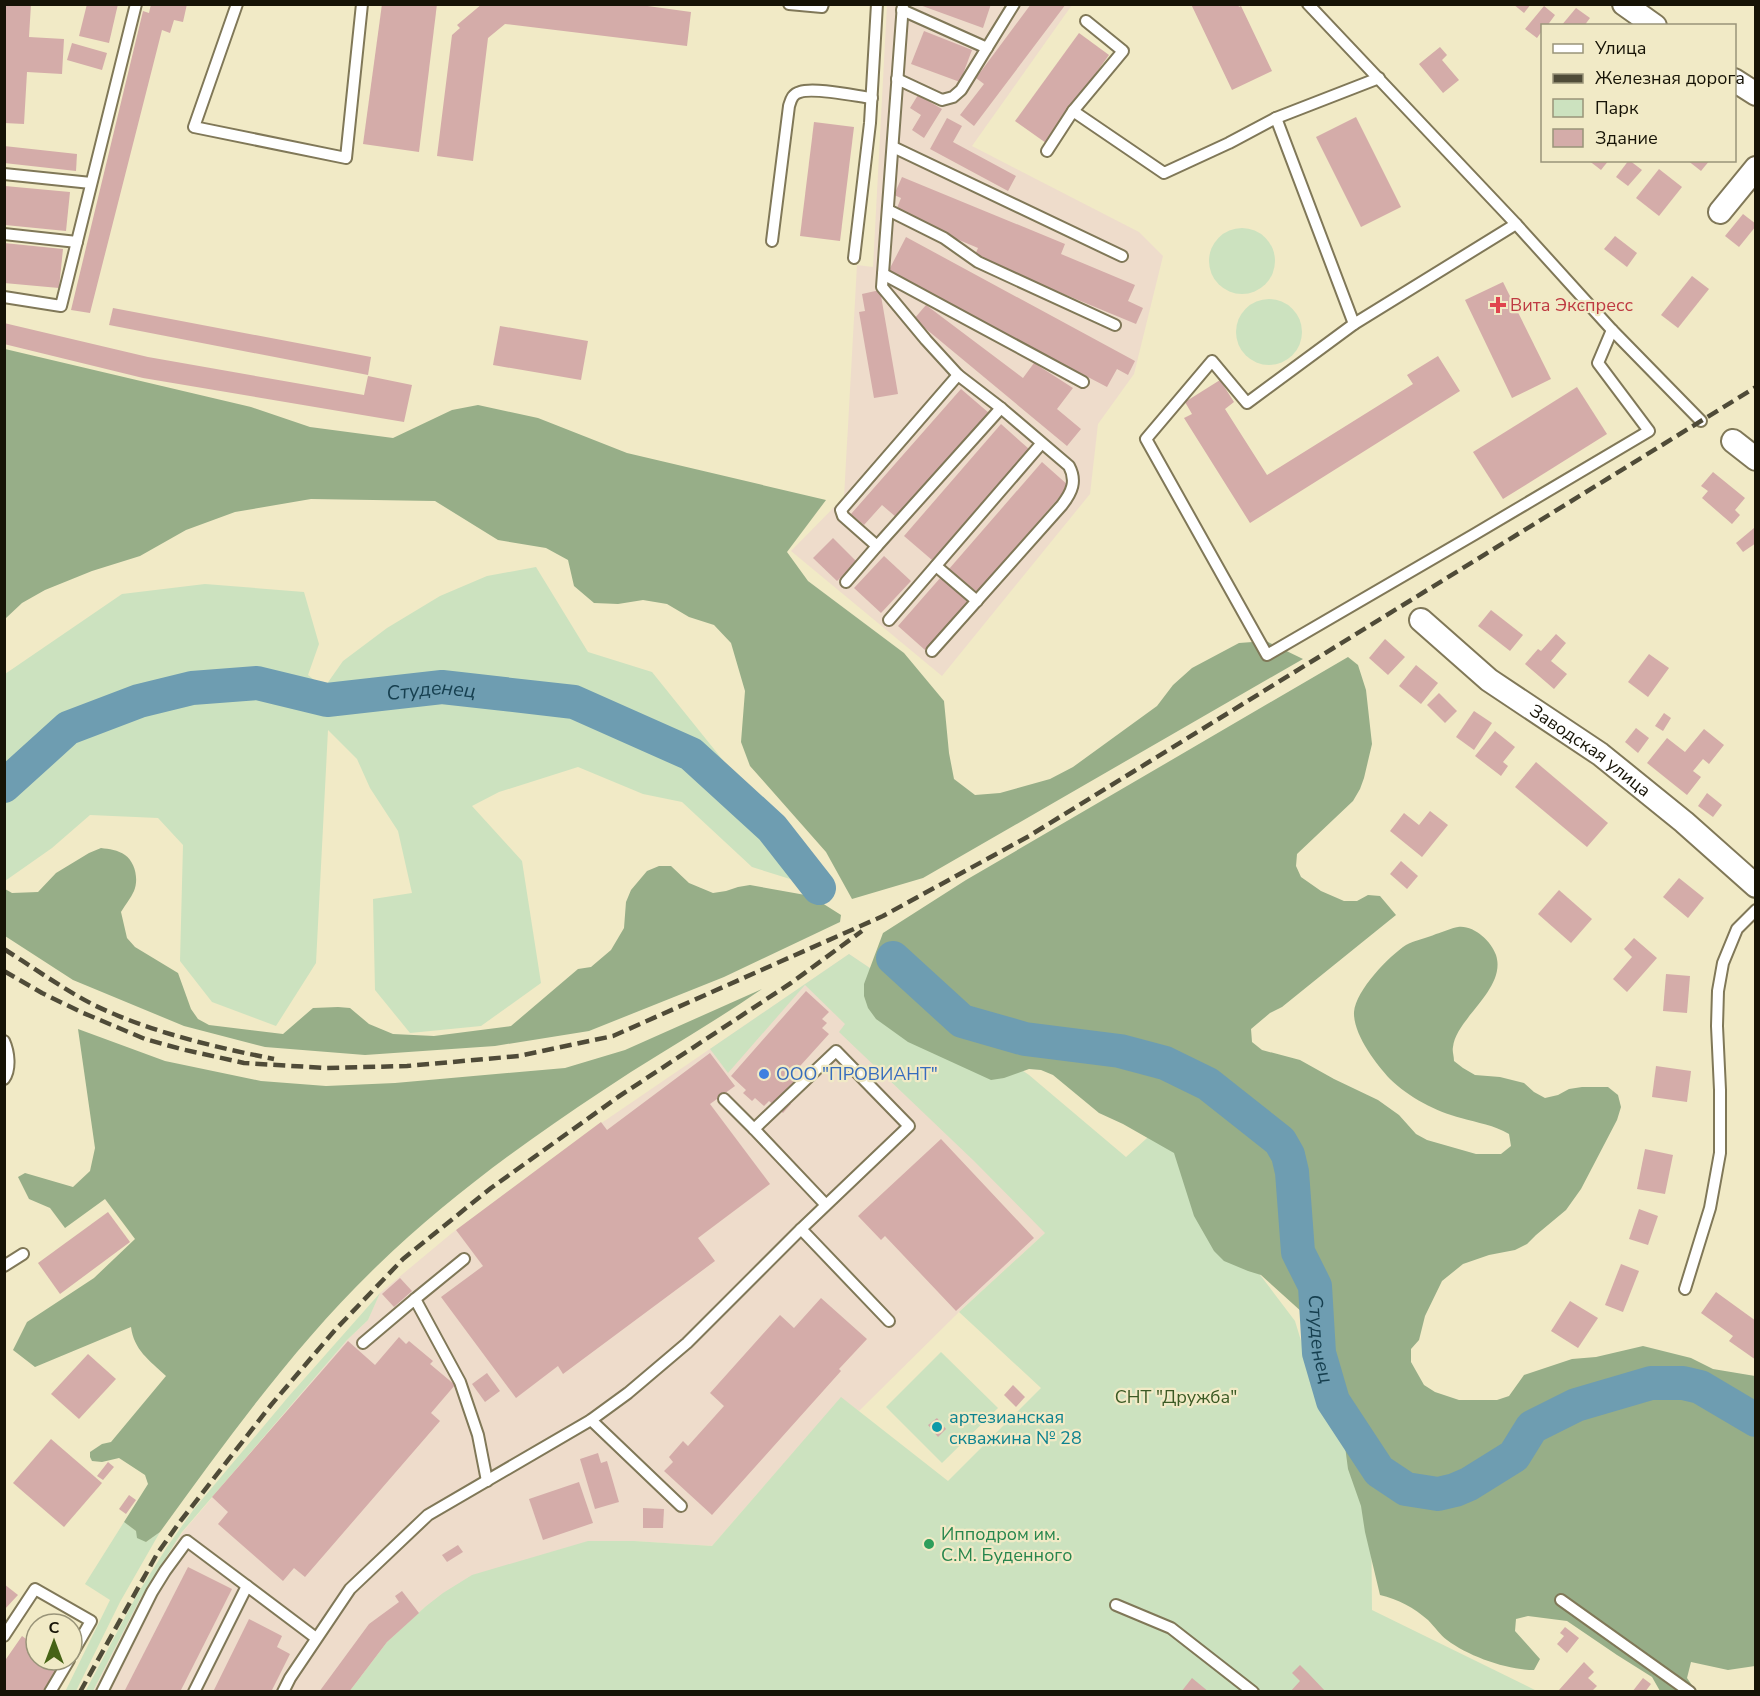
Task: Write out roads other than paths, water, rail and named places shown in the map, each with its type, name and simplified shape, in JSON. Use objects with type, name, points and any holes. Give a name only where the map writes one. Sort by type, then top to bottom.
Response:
[{"type":"street","points":[[1624,4],[1652,24]]},
{"type":"street","points":[[1736,81],[1755,94]]},
{"type":"street","points":[[1720,212],[1755,168]]},
{"type":"street","points":[[1733,441],[1755,459]]},
{"type":"street","name":"Заводская улица","points":[[1421,620],[1489,680],[1600,754],[1684,822],[1755,886]]},
{"type":"lane","points":[[4,297],[61,306],[136,4]]},
{"type":"lane","points":[[237,4],[194,127],[346,158],[362,4]]},
{"type":"lane","points":[[789,4],[822,7],[824,4]]},
{"type":"lane","points":[[854,258],[870,123],[877,4]]},
{"type":"lane","points":[[897,79],[942,100],[952,98],[961,90],[1014,4]]},
{"type":"lane","points":[[1308,4],[1516,224],[1612,330],[1701,421]]},
{"type":"lane","points":[[932,651],[1069,496],[1074,482],[1069,466],[958,375],[882,287],[903,7],[987,48]]},
{"type":"lane","points":[[1047,151],[1073,111],[1123,51],[1086,21]]},
{"type":"lane","points":[[1073,111],[1164,173],[1276,118],[1379,78]]},
{"type":"lane","points":[[772,241],[792,97],[799,92],[810,91],[872,98]]},
{"type":"lane","points":[[1276,118],[1354,324]]},
{"type":"lane","points":[[892,147],[1122,256]]},
{"type":"lane","points":[[4,174],[91,183]]},
{"type":"lane","points":[[888,210],[944,238],[978,262],[1116,325]]},
{"type":"lane","points":[[1516,224],[1354,324],[1247,403],[1212,361],[1146,439],[1267,655],[1648,431],[1599,363],[1612,330]]},
{"type":"lane","points":[[4,234],[77,242]]},
{"type":"lane","points":[[883,274],[1083,382]]},
{"type":"lane","points":[[878,546],[843,516],[841,510],[958,375]]},
{"type":"lane","points":[[846,582],[1001,408]]},
{"type":"lane","points":[[889,620],[1041,444]]},
{"type":"lane","points":[[936,566],[977,601]]},
{"type":"lane","points":[[1685,1289],[1710,1208],[1720,1153],[1717,1026],[1718,991],[1723,963],[1737,929],[1755,910]]},
{"type":"lane","points":[[4,1041],[7,1045],[9,1060],[7,1076],[4,1079]]},
{"type":"lane","points":[[284,1692],[290,1678],[350,1589],[428,1515],[591,1420],[628,1393],[687,1343],[801,1229],[909,1126],[836,1051],[754,1130]]},
{"type":"lane","points":[[724,1099],[826,1205]]},
{"type":"lane","points":[[801,1229],[889,1321]]},
{"type":"lane","points":[[4,1266],[23,1254]]},
{"type":"lane","points":[[363,1343],[464,1259]]},
{"type":"lane","points":[[415,1299],[460,1382],[478,1435],[487,1481]]},
{"type":"lane","points":[[591,1420],[681,1506]]},
{"type":"lane","points":[[102,1692],[152,1592],[187,1541],[316,1638]]},
{"type":"lane","points":[[194,1692],[247,1586]]},
{"type":"lane","points":[[4,1636],[35,1589],[75,1612]]},
{"type":"lane","points":[[1561,1600],[1690,1692]]},
{"type":"lane","points":[[1116,1605],[1171,1628],[1253,1692]]},
{"type":"lane","points":[[84,1617],[91,1621],[84,1633]]},
{"type":"lane","points":[[50,1692],[62,1672]]},
{"type":"waterway","name":"Студенец","points":[[4,786],[68,728],[139,701],[192,688],[257,683],[327,700],[442,687],[574,702],[691,754],[772,828],[819,888]]},
{"type":"waterway","name":"Студенец","points":[[893,958],[962,1021],[1025,1039],[1120,1051],[1165,1063],[1208,1084],[1280,1141],[1288,1155],[1292,1172],[1298,1252],[1315,1286],[1319,1353],[1333,1401],[1379,1471],[1406,1489],[1438,1494],[1469,1484],[1514,1456],[1532,1427],[1576,1405],[1651,1383],[1683,1383],[1700,1387],[1756,1420]]},
{"type":"railway","points":[[4,971],[81,1012],[145,1039],[244,1063],[326,1068],[407,1066],[519,1056],[613,1036],[883,916],[1029,836],[1756,387]]},
{"type":"railway","points":[[80,1692],[157,1554],[179,1523],[271,1405],[335,1330],[403,1259],[491,1188],[618,1097],[791,983],[862,931]]},
{"type":"railway","points":[[4,949],[71,992],[115,1015],[182,1038],[274,1059]]},
{"type":"place","name":"Вита Экспресс","points":[[1498,305]]},
{"type":"place","name":"ООО \"ПРОВИАНТ\"","points":[[764,1074]]},
{"type":"place","name":"артезианская скважина № 28","points":[[937,1427]]},
{"type":"place","name":"Ипподром им. С.М. Буденного","points":[[929,1544]]},
{"type":"park label","name":"СНТ \"Дружба\"","points":[[1176,1397]]}]
